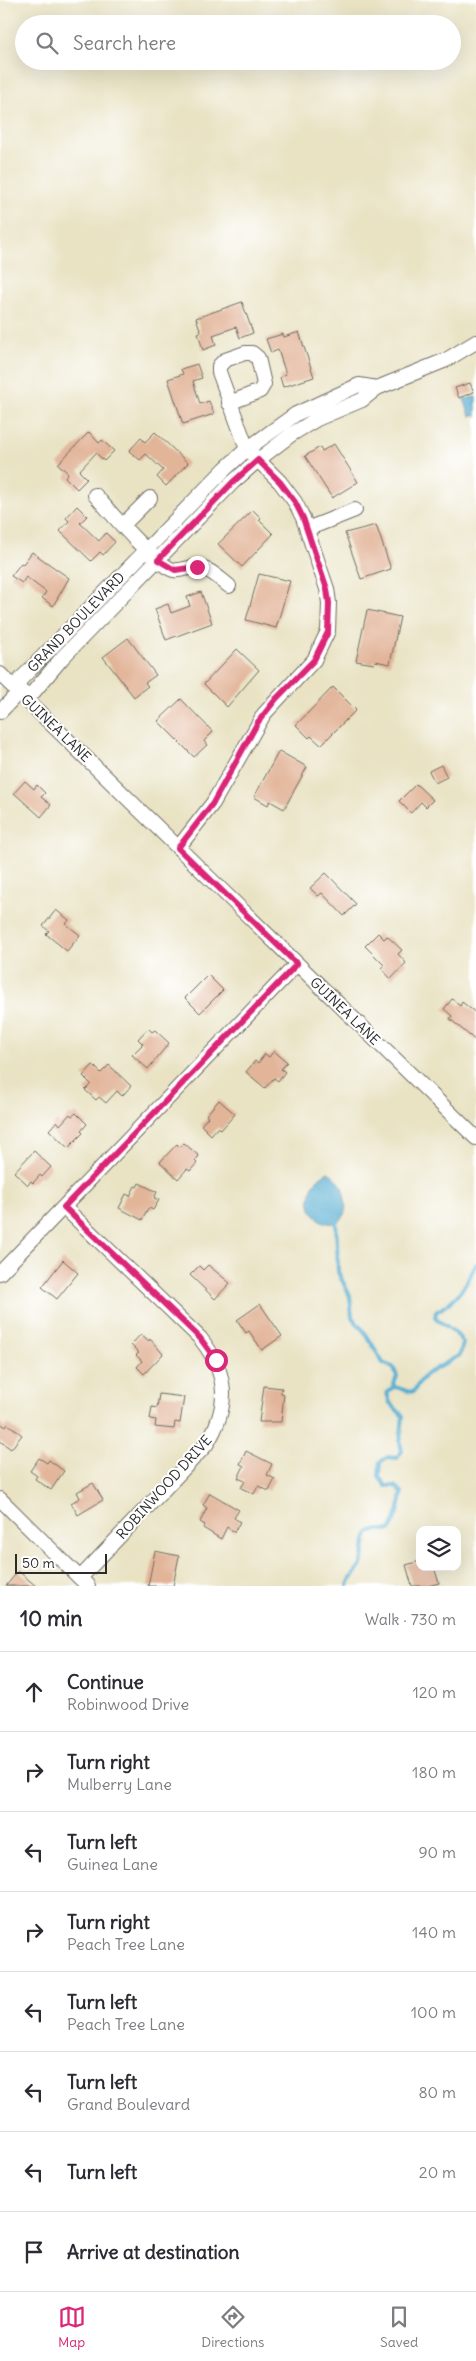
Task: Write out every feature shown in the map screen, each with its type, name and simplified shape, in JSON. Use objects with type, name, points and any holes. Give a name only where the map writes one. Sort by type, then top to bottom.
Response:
[{"type":"street","name":"GRAND BOULEVARD","points":[[68,641],[158,560],[233,482],[292,434],[317,419],[362,400],[376,388],[446,360],[476,342]]},
{"type":"street","name":"GRAND BOULEVARD","points":[[19,692],[31,695],[68,641],[147,549],[247,449],[296,414],[324,400],[359,385],[376,388]]},
{"type":"street","points":[[178,848],[213,803],[264,714],[314,660],[328,632],[329,603],[318,557],[307,529],[295,502],[280,482],[247,449],[230,403]]},
{"type":"street","points":[[95,496],[158,560],[175,570],[197,567],[208,568],[229,586]]},
{"type":"street","points":[[124,525],[150,498]]},
{"type":"street","points":[[307,529],[355,510]]},
{"type":"street","name":"GUINEA LANE","points":[[0,674],[476,1138]]},
{"type":"street","points":[[0,712],[19,692]]},
{"type":"street","points":[[0,1273],[297,964]]},
{"type":"street","name":"ROBINWOOD DRIVE","points":[[64,1207],[200,1338],[216,1360],[223,1388],[223,1404],[219,1421],[206,1445],[84,1582]]},
{"type":"street","points":[[0,1499],[84,1582]]},
{"type":"water","points":[[476,397],[476,417],[475,415],[470,416],[464,399]]},
{"type":"water","points":[[328,1172],[340,1184],[345,1200],[345,1211],[342,1219],[336,1223],[328,1223],[321,1220],[314,1215],[310,1207],[312,1188],[318,1179]]},
{"type":"building","points":[[242,302],[253,333],[240,338],[236,327],[213,335],[216,345],[203,350],[198,333],[201,332],[196,318]]},
{"type":"building","points":[[299,332],[314,377],[283,387],[280,377],[286,374],[278,350],[271,353],[266,339],[283,334],[284,337]]},
{"type":"building","points":[[197,364],[202,378],[193,381],[200,404],[209,401],[214,414],[183,424],[168,379],[183,374],[181,369]]},
{"type":"building","points":[[470,383],[474,392],[459,398],[455,388]]},
{"type":"building","points":[[89,432],[99,443],[102,440],[114,451],[104,461],[96,453],[79,471],[87,479],[77,489],[65,477],[68,473],[58,464]]},
{"type":"building","points":[[155,432],[188,463],[166,486],[157,477],[163,470],[146,454],[140,460],[129,451],[141,438],[145,442]]},
{"type":"building","points":[[334,444],[358,482],[332,498],[305,456],[320,447],[322,451]]},
{"type":"building","points":[[77,506],[87,516],[80,523],[99,541],[106,533],[115,542],[103,555],[100,552],[91,561],[60,531],[69,521],[66,518]]},
{"type":"building","points":[[253,510],[261,518],[259,520],[273,534],[242,567],[218,544]]},
{"type":"building","points":[[376,525],[391,569],[361,579],[345,533]]},
{"type":"building","points":[[32,552],[69,578],[53,606],[42,598],[46,592],[26,577],[22,583],[11,576]]},
{"type":"building","points":[[259,574],[290,581],[276,628],[246,620]]},
{"type":"building","points":[[201,592],[212,623],[166,640],[155,609],[168,604],[171,613],[190,606],[187,597]]},
{"type":"building","points":[[367,610],[400,617],[390,664],[375,661],[374,664],[356,661]]},
{"type":"building","points":[[128,638],[156,675],[145,683],[148,686],[134,697],[103,657]]},
{"type":"building","points":[[237,649],[259,670],[227,707],[204,684]]},
{"type":"building","points":[[333,687],[356,710],[321,745],[311,736],[309,738],[296,725]]},
{"type":"building","points":[[181,699],[213,732],[204,741],[207,745],[194,757],[158,721]]},
{"type":"building","points":[[279,751],[307,767],[284,809],[270,801],[268,805],[254,797]]},
{"type":"building","points":[[441,765],[447,777],[435,783],[429,771]]},
{"type":"building","points":[[25,781],[34,789],[37,785],[45,793],[41,797],[51,805],[41,817],[14,793]]},
{"type":"building","points":[[416,784],[433,800],[426,807],[421,802],[411,813],[399,801]]},
{"type":"building","points":[[326,873],[356,904],[344,916],[322,893],[318,896],[310,888]]},
{"type":"building","points":[[56,910],[69,920],[66,924],[80,935],[67,951],[46,934],[49,931],[43,926]]},
{"type":"building","points":[[378,933],[384,939],[387,936],[402,950],[398,954],[406,963],[391,979],[381,968],[384,965],[365,946]]},
{"type":"building","points":[[208,975],[223,990],[200,1013],[185,998]]},
{"type":"building","points":[[452,999],[460,1006],[462,1002],[476,1013],[476,1041],[450,1019],[452,1016],[444,1009]]},
{"type":"building","points":[[148,1028],[152,1032],[155,1030],[169,1043],[148,1069],[132,1055],[143,1044],[138,1039]]},
{"type":"building","points":[[274,1051],[287,1062],[281,1069],[285,1072],[278,1081],[274,1078],[265,1088],[246,1072],[255,1061],[258,1063],[265,1054],[269,1057]]},
{"type":"building","points":[[93,1065],[101,1073],[109,1065],[131,1086],[122,1096],[117,1091],[106,1103],[99,1097],[96,1100],[85,1090],[91,1084],[83,1076]]},
{"type":"building","points":[[219,1100],[235,1114],[221,1130],[218,1127],[211,1135],[201,1125],[208,1117],[206,1115]]},
{"type":"building","points":[[76,1113],[87,1124],[81,1131],[83,1133],[68,1148],[49,1130],[57,1121],[60,1125],[70,1114],[72,1116]]},
{"type":"building","points":[[184,1143],[199,1156],[195,1161],[197,1163],[190,1171],[187,1169],[178,1179],[160,1162],[177,1144],[180,1147]]},
{"type":"building","points":[[34,1151],[51,1167],[42,1177],[40,1175],[33,1183],[31,1181],[28,1185],[14,1172]]},
{"type":"building","points":[[139,1183],[157,1192],[154,1198],[159,1200],[153,1210],[149,1208],[142,1220],[119,1208],[126,1194],[130,1196],[135,1186],[137,1187]]},
{"type":"building","points":[[63,1260],[78,1273],[57,1299],[42,1287]]},
{"type":"building","points":[[208,1265],[230,1283],[215,1299],[190,1275],[199,1266],[203,1270]]},
{"type":"building","points":[[260,1304],[282,1336],[262,1350],[249,1331],[246,1333],[237,1320]]},
{"type":"building","points":[[141,1334],[149,1341],[150,1339],[163,1354],[144,1374],[137,1367],[142,1361],[136,1355],[139,1353],[131,1345]]},
{"type":"building","points":[[264,1386],[282,1388],[281,1393],[284,1394],[281,1422],[259,1422]]},
{"type":"building","points":[[159,1394],[184,1397],[180,1423],[175,1422],[174,1429],[155,1427],[156,1420],[150,1419],[152,1407],[157,1408]]},
{"type":"building","points":[[0,1423],[6,1427],[8,1424],[22,1435],[11,1449],[0,1441]]},
{"type":"building","points":[[246,1451],[272,1464],[267,1475],[275,1479],[269,1491],[258,1486],[254,1494],[241,1488],[245,1481],[238,1478],[244,1466],[240,1464]]},
{"type":"building","points":[[39,1458],[47,1463],[49,1460],[64,1471],[51,1490],[35,1479],[37,1476],[30,1471]]},
{"type":"building","points":[[93,1483],[103,1500],[78,1515],[71,1503],[80,1498],[77,1492]]},
{"type":"building","points":[[210,1493],[239,1510],[234,1518],[240,1522],[234,1532],[227,1527],[221,1539],[203,1528],[205,1525],[200,1522],[207,1508],[203,1505]]},
{"type":"building","points":[[155,1551],[179,1556],[173,1586],[148,1586]]},
{"type":"building","points":[[416,1562],[416,1571],[435,1571],[439,1583],[428,1586],[412,1586],[406,1565]]},
{"type":"building","points":[[18,1571],[36,1586],[6,1586]]},
{"type":"waterway","points":[[336,1220],[338,1272],[350,1296],[352,1317],[366,1334],[383,1363],[393,1367],[397,1376],[393,1387]]},
{"type":"waterway","points":[[348,1586],[361,1565],[369,1533],[378,1530],[390,1530],[401,1502],[402,1492],[395,1486],[386,1486],[379,1477],[380,1462],[388,1457],[397,1458],[402,1451],[400,1443],[403,1416],[390,1403],[387,1393],[393,1387],[413,1392],[425,1375],[460,1355],[463,1343],[453,1331],[435,1317],[436,1312],[456,1297],[476,1264]]},
{"type":"route","points":[[197,567],[175,570],[158,560],[233,482],[258,460],[280,482],[295,502],[303,518],[318,557],[327,589],[329,603],[328,632],[314,660],[276,699],[258,722],[213,803],[178,848],[297,964],[64,1207],[200,1338],[216,1360]]}]
